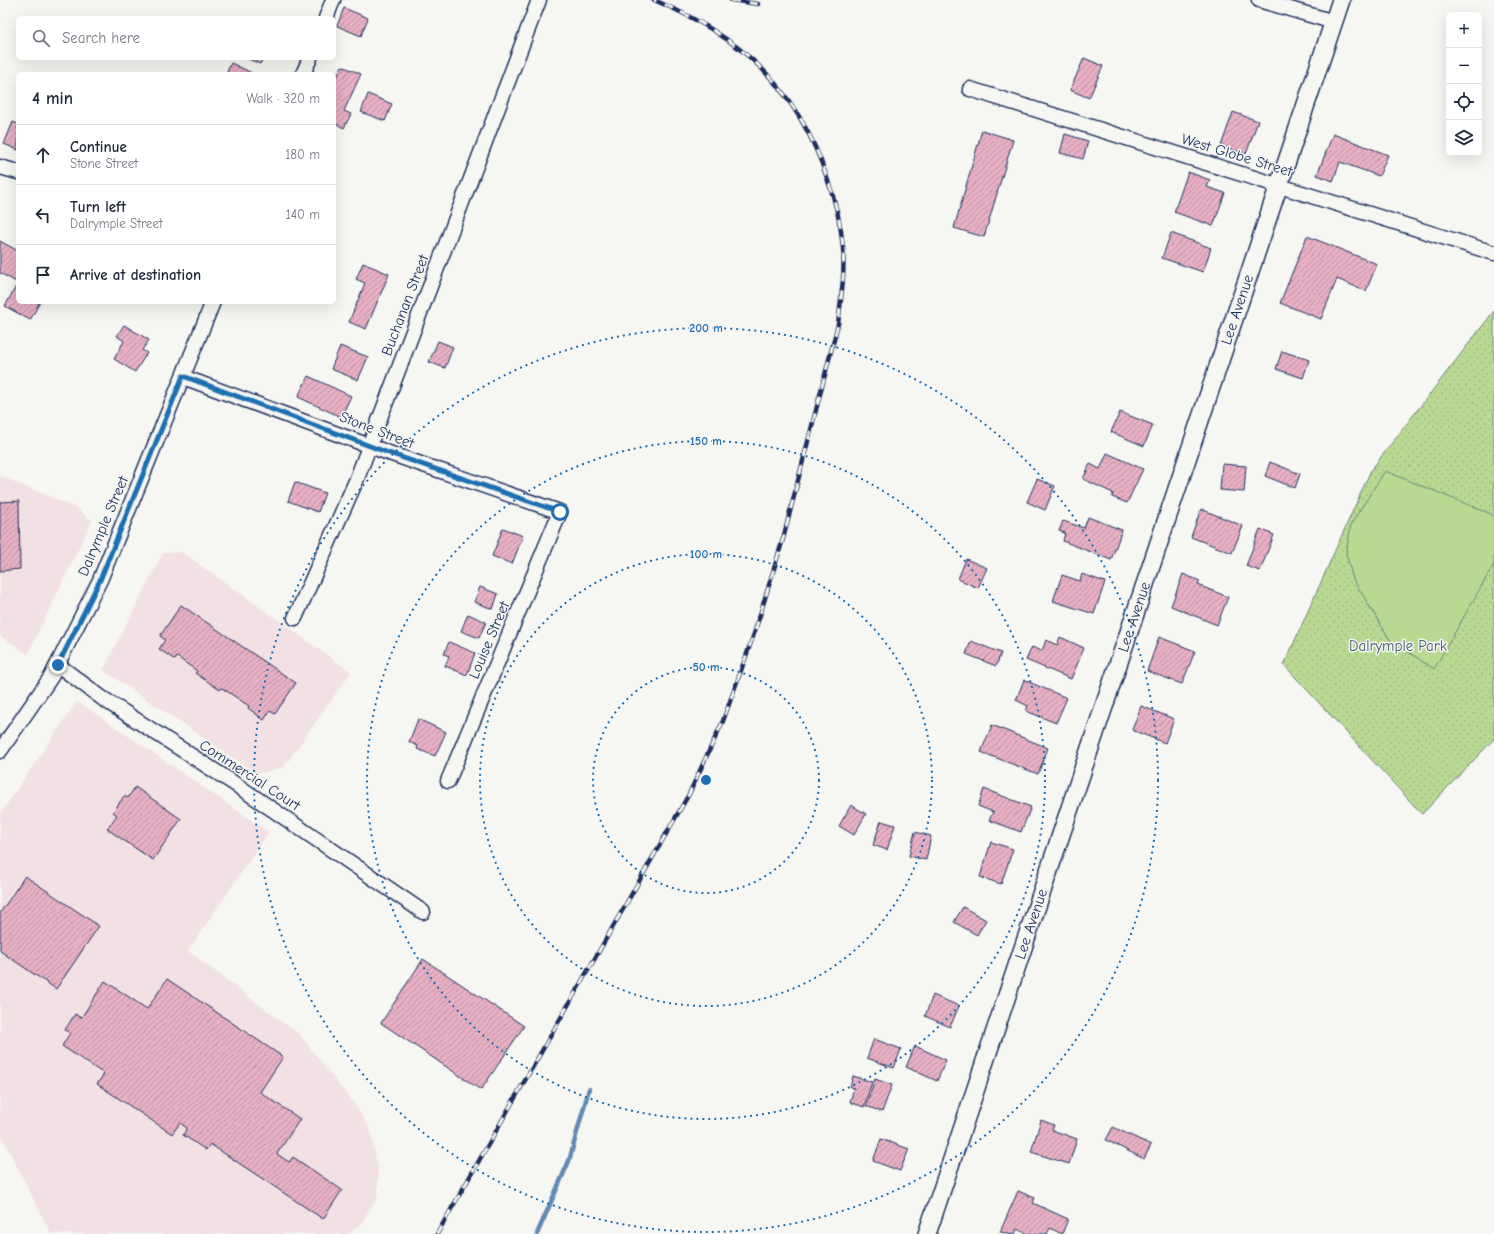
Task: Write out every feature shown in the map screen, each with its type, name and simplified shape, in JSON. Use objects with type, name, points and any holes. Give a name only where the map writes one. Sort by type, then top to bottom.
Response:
[{"type":"street","points":[[327,16],[333,0]]},
{"type":"street","name":"Buchanan Street","points":[[295,618],[356,481],[539,0]]},
{"type":"street","points":[[1259,0],[1334,22]]},
{"type":"street","name":"Lee Avenue","points":[[927,1234],[1341,0]]},
{"type":"street","points":[[304,72],[309,60]]},
{"type":"street","name":"West Globe Street","points":[[970,90],[1494,253]]},
{"type":"street","points":[[0,167],[16,171]]},
{"type":"street","name":"Dalrymple Street","points":[[0,751],[58,665],[100,580],[212,304]]},
{"type":"street","name":"Stone Street","points":[[183,376],[386,452],[560,512]]},
{"type":"street","name":"Louise Street","points":[[448,781],[560,512]]},
{"type":"street","name":"Commercial Court","points":[[58,665],[114,706],[232,782],[423,912]]},
{"type":"shaded area","points":[[0,476],[77,508],[92,521],[28,654],[0,636]]},
{"type":"shaded area","points":[[182,552],[351,672],[284,767],[257,774],[103,670],[163,553]]},
{"type":"shaded area","points":[[77,701],[269,832],[188,951],[300,1035],[355,1105],[371,1131],[378,1169],[378,1197],[361,1223],[350,1234],[51,1234],[0,1133],[0,814]]},
{"type":"green space","name":"Dalrymple Park","points":[[1494,311],[1494,739],[1422,814],[1284,665],[1371,470]]},
{"type":"green space","points":[[1385,471],[1491,514],[1494,518],[1494,564],[1434,669],[1390,640],[1353,579],[1346,553],[1351,524]]},
{"type":"building","points":[[344,8],[368,18],[361,36],[337,26]]},
{"type":"building","points":[[1084,58],[1103,66],[1089,98],[1070,90]]},
{"type":"building","points":[[251,60],[262,60],[260,64]]},
{"type":"building","points":[[231,63],[250,72],[227,72]]},
{"type":"building","points":[[342,66],[361,74],[344,111],[351,114],[344,128],[336,124],[336,79]]},
{"type":"building","points":[[368,94],[392,104],[385,121],[361,112]]},
{"type":"building","points":[[1233,112],[1258,121],[1246,154],[1221,146]]},
{"type":"building","points":[[13,122],[16,123],[16,149],[4,144]]},
{"type":"building","points":[[982,130],[1013,140],[984,237],[954,228]]},
{"type":"building","points":[[1065,134],[1088,141],[1083,159],[1060,153]]},
{"type":"building","points":[[1333,134],[1388,155],[1379,176],[1340,162],[1333,181],[1317,175]]},
{"type":"building","points":[[1188,172],[1210,180],[1207,187],[1225,193],[1213,226],[1174,212]]},
{"type":"building","points":[[1171,233],[1211,248],[1203,272],[1162,258]]},
{"type":"building","points":[[1307,236],[1377,264],[1366,291],[1337,279],[1321,319],[1280,303]]},
{"type":"building","points":[[0,241],[16,250],[16,282],[0,273]]},
{"type":"building","points":[[363,263],[389,274],[366,329],[349,322],[365,283],[356,279]]},
{"type":"building","points":[[16,287],[16,304],[39,304],[30,320],[5,306]]},
{"type":"building","points":[[124,325],[149,340],[142,350],[147,353],[135,372],[114,359],[124,341],[117,336]]},
{"type":"building","points":[[438,341],[453,347],[445,368],[429,362]]},
{"type":"building","points":[[340,346],[368,357],[358,380],[331,369]]},
{"type":"building","points":[[1282,351],[1309,360],[1303,378],[1276,369]]},
{"type":"building","points":[[308,376],[351,396],[341,417],[298,397]]},
{"type":"building","points":[[1120,412],[1153,425],[1144,446],[1111,432]]},
{"type":"building","points":[[1107,453],[1143,469],[1127,503],[1112,497],[1113,493],[1083,479],[1090,464],[1100,469]]},
{"type":"building","points":[[1270,462],[1300,474],[1295,488],[1265,476]]},
{"type":"building","points":[[1222,464],[1246,466],[1244,492],[1220,490]]},
{"type":"building","points":[[1037,479],[1055,486],[1045,510],[1027,502]]},
{"type":"building","points":[[295,482],[325,493],[318,512],[288,501]]},
{"type":"building","points":[[19,501],[20,569],[0,571],[0,502]]},
{"type":"building","points":[[1201,509],[1243,526],[1232,553],[1191,537]]},
{"type":"building","points":[[1088,517],[1122,530],[1111,560],[1063,541],[1065,533],[1059,531],[1063,521],[1084,528]]},
{"type":"building","points":[[503,528],[523,536],[512,564],[492,556]]},
{"type":"building","points":[[1260,529],[1274,535],[1260,571],[1246,566]]},
{"type":"building","points":[[966,559],[987,568],[978,588],[958,579]]},
{"type":"building","points":[[1082,574],[1105,582],[1094,614],[1053,601],[1062,575],[1080,581]]},
{"type":"building","points":[[1183,574],[1200,581],[1198,585],[1228,597],[1217,625],[1171,606]]},
{"type":"building","points":[[480,587],[498,594],[493,609],[474,602]]},
{"type":"building","points":[[181,605],[296,683],[275,714],[270,711],[264,720],[248,708],[249,706],[222,688],[220,690],[195,673],[197,671],[177,657],[175,660],[159,649],[165,640],[160,636]]},
{"type":"building","points":[[468,614],[486,622],[479,638],[461,631]]},
{"type":"building","points":[[1060,637],[1084,648],[1071,679],[1026,660],[1032,647],[1042,651],[1046,640],[1057,645]]},
{"type":"building","points":[[1159,637],[1195,651],[1182,684],[1147,671]]},
{"type":"building","points":[[971,641],[1001,653],[996,666],[966,654]]},
{"type":"building","points":[[449,642],[475,653],[467,675],[445,666],[449,656],[444,654]]},
{"type":"building","points":[[1024,680],[1067,698],[1056,723],[1026,711],[1028,706],[1016,700]]},
{"type":"building","points":[[1141,706],[1174,719],[1165,743],[1132,730]]},
{"type":"building","points":[[418,719],[446,732],[435,756],[417,749],[418,746],[409,742]]},
{"type":"building","points":[[992,725],[1048,748],[1038,774],[981,752]]},
{"type":"building","points":[[135,787],[181,819],[153,860],[107,829],[117,815],[113,812],[124,796],[128,798]]},
{"type":"building","points":[[984,789],[1031,807],[1021,832],[989,820],[993,812],[978,806]]},
{"type":"building","points":[[851,805],[866,814],[854,835],[839,826]]},
{"type":"building","points":[[881,821],[895,825],[887,850],[873,845]]},
{"type":"building","points":[[915,832],[931,836],[926,860],[909,856]]},
{"type":"building","points":[[991,842],[1013,849],[1001,884],[980,877]]},
{"type":"building","points":[[25,876],[99,926],[56,989],[0,951],[0,913]]},
{"type":"building","points":[[963,907],[986,920],[977,935],[954,922]]},
{"type":"building","points":[[423,959],[524,1026],[481,1090],[381,1023]]},
{"type":"building","points":[[167,979],[283,1057],[260,1092],[300,1119],[277,1154],[289,1162],[293,1157],[342,1190],[323,1219],[210,1144],[206,1150],[183,1135],[187,1128],[180,1123],[172,1134],[97,1084],[104,1074],[62,1046],[70,1033],[65,1030],[75,1014],[81,1018],[105,981],[147,1009]]},
{"type":"building","points":[[933,995],[959,1006],[950,1027],[925,1016]]},
{"type":"building","points":[[874,1039],[901,1049],[894,1068],[867,1058]]},
{"type":"building","points":[[915,1046],[946,1060],[937,1081],[906,1067]]},
{"type":"building","points":[[853,1076],[872,1082],[864,1107],[850,1102],[854,1088],[850,1087]]},
{"type":"building","points":[[875,1079],[892,1085],[882,1112],[866,1106]]},
{"type":"building","points":[[1041,1120],[1054,1125],[1052,1130],[1077,1139],[1069,1164],[1031,1152]]},
{"type":"building","points":[[1113,1127],[1151,1145],[1144,1159],[1106,1140]]},
{"type":"building","points":[[881,1139],[909,1149],[900,1171],[873,1161]]},
{"type":"building","points":[[1018,1191],[1035,1198],[1033,1203],[1068,1219],[1062,1234],[1050,1228],[1047,1234],[1028,1234],[1017,1229],[1015,1234],[1000,1232]]},
{"type":"waterway","points":[[537,1234],[569,1161],[589,1089]]},
{"type":"railway","points":[[437,1234],[689,794],[723,721],[755,631],[783,539],[838,324],[843,267],[843,248],[839,221],[827,178],[814,146],[799,117],[782,91],[762,68],[739,48],[713,30],[685,14],[654,0]]},
{"type":"railway","points":[[731,0],[758,4]]},
{"type":"route","points":[[58,665],[100,580],[183,376],[386,452],[560,512]]}]
